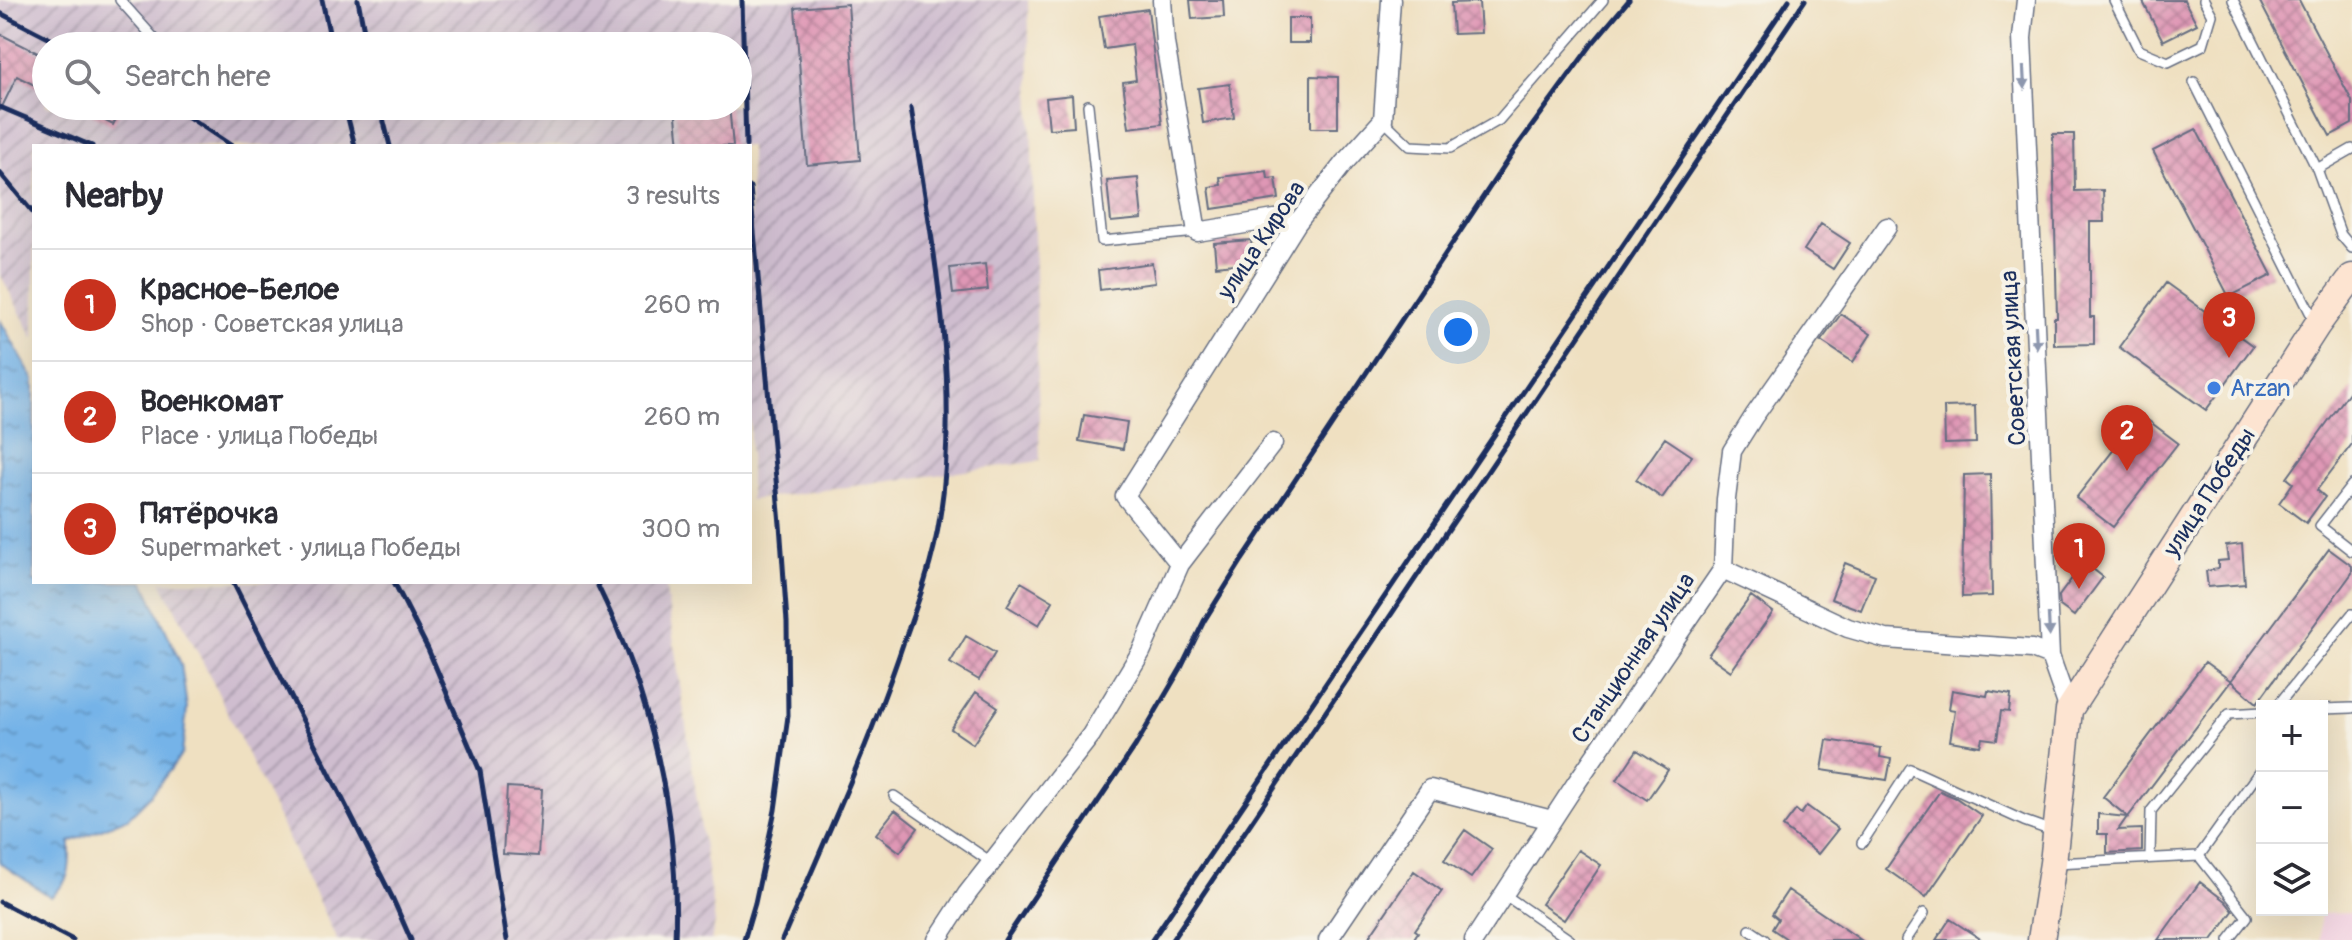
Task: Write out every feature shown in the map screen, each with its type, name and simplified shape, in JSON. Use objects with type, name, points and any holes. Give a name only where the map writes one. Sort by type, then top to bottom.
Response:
[{"type":"street","points":[[1162,0],[1165,43],[1197,232],[1275,219],[1297,223]]},
{"type":"street","points":[[1383,120],[1391,0]]},
{"type":"street","name":"Советская улица","points":[[2026,0],[2022,38],[2050,656],[2069,710]]},
{"type":"street","name":"улица Кирова","points":[[1180,564],[1125,496],[1297,223],[1383,120]]},
{"type":"street","name":"Станционная улица","points":[[1474,940],[1723,569],[1732,451],[1887,227]]},
{"type":"street","name":"улица Победы","points":[[2069,710],[2317,325],[2352,277]]},
{"type":"street","points":[[937,940],[991,862],[1091,735],[1141,652],[1180,564],[1273,443]]},
{"type":"street","points":[[1723,569],[1848,628],[1873,635],[1919,642],[2032,649],[2050,656]]},
{"type":"street","points":[[2038,935],[2053,863],[2069,710]]},
{"type":"street","points":[[1328,940],[1430,789],[1552,820]]},
{"type":"lane","points":[[120,0],[149,32]]},
{"type":"lane","points":[[1383,120],[1410,146],[1450,148],[1499,120],[1603,0]]},
{"type":"lane","points":[[2114,0],[2139,50],[2168,62],[2203,45],[2212,15],[2204,0]]},
{"type":"lane","points":[[2233,0],[2317,169],[2341,235],[2352,248]]},
{"type":"lane","points":[[2194,82],[2317,325]]},
{"type":"lane","points":[[1088,105],[1102,241],[1197,232]]},
{"type":"lane","points":[[2317,169],[2352,149]]},
{"type":"lane","points":[[2352,485],[2320,526],[2352,551]]},
{"type":"lane","points":[[2282,700],[2352,614]]},
{"type":"lane","points":[[2328,709],[2352,708]]},
{"type":"lane","points":[[2150,857],[2151,811],[2229,714],[2256,712]]},
{"type":"lane","points":[[1862,843],[1910,769],[2024,821],[2056,832]]},
{"type":"lane","points":[[2199,856],[2259,772]]},
{"type":"lane","points":[[894,796],[991,862]]},
{"type":"lane","points":[[2053,863],[2199,856]]},
{"type":"lane","points":[[2199,856],[2247,917],[2229,940]]},
{"type":"lane","points":[[1505,895],[1570,940]]},
{"type":"lane","points":[[1906,940],[1924,913]]},
{"type":"lane","points":[[1750,930],[1765,940]]},
{"type":"shaded area","points":[[0,0],[1028,0],[1040,461],[752,500],[752,144],[32,144],[32,335],[0,274]]},
{"type":"shaded area","points":[[162,584],[665,584],[715,923],[711,940],[337,940]]},
{"type":"shaded area","points":[[2352,913],[2352,940],[2320,940],[2320,916]]},
{"type":"water","points":[[0,320],[32,376],[32,584],[145,584],[181,664],[187,708],[182,754],[151,795],[128,818],[70,842],[68,872],[63,884],[51,897],[0,863]]},
{"type":"building","points":[[1190,0],[1223,0],[1224,17],[1192,19]]},
{"type":"building","points":[[2142,0],[2184,0],[2197,24],[2163,41]]},
{"type":"building","points":[[2259,0],[2299,0],[2352,101],[2352,124],[2330,136]]},
{"type":"building","points":[[1479,2],[1481,33],[1453,34],[1451,3]]},
{"type":"building","points":[[848,4],[860,160],[807,165],[795,8]]},
{"type":"building","points":[[1148,9],[1162,124],[1129,128],[1123,82],[1136,80],[1132,45],[1104,49],[1099,16]]},
{"type":"building","points":[[1288,18],[1310,18],[1310,43],[1288,43]]},
{"type":"building","points":[[0,34],[32,50],[32,84],[17,76],[0,111]]},
{"type":"building","points":[[1311,76],[1338,77],[1338,128],[1311,128]]},
{"type":"building","points":[[1230,84],[1234,118],[1203,123],[1198,88]]},
{"type":"building","points":[[1072,95],[1074,127],[1049,129],[1046,98]]},
{"type":"building","points":[[676,120],[730,120],[733,144],[679,144]]},
{"type":"building","points":[[2196,129],[2272,275],[2229,297],[2153,151]]},
{"type":"building","points":[[2053,134],[2074,134],[2075,191],[2103,190],[2104,222],[2090,222],[2090,317],[2094,317],[2094,344],[2054,345],[2054,318],[2057,318]]},
{"type":"building","points":[[1267,171],[1268,179],[1276,178],[1279,199],[1212,209],[1209,187],[1221,185],[1220,177]]},
{"type":"building","points":[[1138,178],[1142,219],[1111,222],[1107,181]]},
{"type":"building","points":[[1821,224],[1850,243],[1833,269],[1804,250]]},
{"type":"building","points":[[1251,240],[1253,262],[1216,266],[1214,243]]},
{"type":"building","points":[[1152,263],[1155,283],[1100,290],[1098,270]]},
{"type":"building","points":[[985,264],[988,290],[953,294],[950,268]]},
{"type":"building","points":[[2166,283],[2253,346],[2206,410],[2119,347]]},
{"type":"building","points":[[1841,314],[1871,334],[1853,362],[1821,341]]},
{"type":"building","points":[[2352,388],[2352,444],[2317,490],[2325,497],[2306,523],[2279,503],[2293,483],[2287,478]]},
{"type":"building","points":[[1975,406],[1976,443],[1945,444],[1944,407]]},
{"type":"building","points":[[1084,415],[1127,422],[1123,449],[1079,441]]},
{"type":"building","points":[[2141,415],[2178,443],[2113,527],[2076,498]]},
{"type":"building","points":[[1665,438],[1692,456],[1662,498],[1636,480]]},
{"type":"building","points":[[1990,474],[1992,596],[1962,597],[1964,475]]},
{"type":"building","points":[[2242,544],[2245,584],[2208,587],[2206,571],[2218,569],[2218,561],[2228,560],[2226,546]]},
{"type":"building","points":[[2329,549],[2352,566],[2352,573],[2259,700],[2256,702],[2231,681]]},
{"type":"building","points":[[2084,562],[2103,577],[2074,616],[2060,606],[2059,596]]},
{"type":"building","points":[[1845,563],[1875,575],[1861,610],[1831,599]]},
{"type":"building","points":[[1021,582],[1053,601],[1039,625],[1007,606]]},
{"type":"building","points":[[1751,596],[1773,612],[1731,671],[1708,655]]},
{"type":"building","points":[[966,636],[995,653],[979,680],[950,663]]},
{"type":"building","points":[[2205,662],[2231,681],[2128,817],[2103,797]]},
{"type":"building","points":[[1952,690],[1987,696],[1988,691],[2011,695],[2009,712],[2001,711],[1997,740],[1982,738],[1980,746],[1950,741],[1955,710],[1949,709]]},
{"type":"building","points":[[976,692],[998,707],[973,744],[951,729]]},
{"type":"building","points":[[1827,740],[1881,748],[1880,757],[1891,759],[1887,780],[1822,770]]},
{"type":"building","points":[[1637,750],[1668,770],[1647,800],[1617,780]]},
{"type":"building","points":[[507,787],[542,789],[538,856],[503,854]]},
{"type":"building","points":[[1940,791],[1982,816],[1926,897],[1886,869]]},
{"type":"building","points":[[1807,806],[1838,829],[1818,854],[1783,827],[1796,810],[1801,814]]},
{"type":"building","points":[[895,810],[918,828],[900,852],[876,834]]},
{"type":"building","points":[[2098,814],[2127,817],[2118,830],[2142,829],[2142,851],[2107,853],[2107,834],[2098,834]]},
{"type":"building","points":[[1465,830],[1492,849],[1471,878],[1444,860]]},
{"type":"building","points":[[1578,850],[1601,865],[1564,920],[1541,904]]},
{"type":"building","points":[[1414,871],[1442,891],[1415,930],[1418,932],[1413,940],[1367,940]]},
{"type":"building","points":[[2200,882],[2233,911],[2212,940],[2158,940]]},
{"type":"building","points":[[1788,890],[1861,940],[1788,940],[1772,929],[1778,919],[1772,914]]},
{"type":"building","points":[[1950,919],[1982,940],[1936,940]]},
{"type":"railway","points":[[322,0],[329,32]]},
{"type":"railway","points":[[358,0],[364,32]]},
{"type":"railway","points":[[742,0],[743,32]]},
{"type":"railway","points":[[1005,940],[1136,745],[1181,668],[1204,621],[1242,560],[1513,152],[1592,44],[1629,0]]},
{"type":"railway","points":[[1152,940],[1789,0]]},
{"type":"railway","points":[[1172,940],[1805,0]]},
{"type":"railway","points":[[0,13],[37,32]]},
{"type":"railway","points":[[0,107],[87,144]]},
{"type":"railway","points":[[782,940],[890,682],[925,581],[940,516],[946,465],[946,363],[935,261],[911,108]]},
{"type":"railway","points":[[193,120],[229,144]]},
{"type":"railway","points":[[348,120],[354,144]]},
{"type":"railway","points":[[384,120],[390,144]]},
{"type":"railway","points":[[745,120],[746,144]]},
{"type":"railway","points":[[0,173],[32,212]]},
{"type":"railway","points":[[744,940],[775,810],[788,716],[787,622],[752,209]]},
{"type":"railway","points":[[234,584],[411,940]]},
{"type":"railway","points":[[395,584],[428,649],[480,771],[507,940]]},
{"type":"railway","points":[[597,584],[632,667],[658,756],[672,848],[675,940]]},
{"type":"railway","points":[[0,902],[73,940]]},
{"type":"place","name":"Пятёрочка","points":[[2229,358]]},
{"type":"place","name":"Arzan","points":[[2214,388]]},
{"type":"place","name":"Военкомат","points":[[2127,471]]},
{"type":"place","name":"Красное-Белое","points":[[2079,589]]}]
